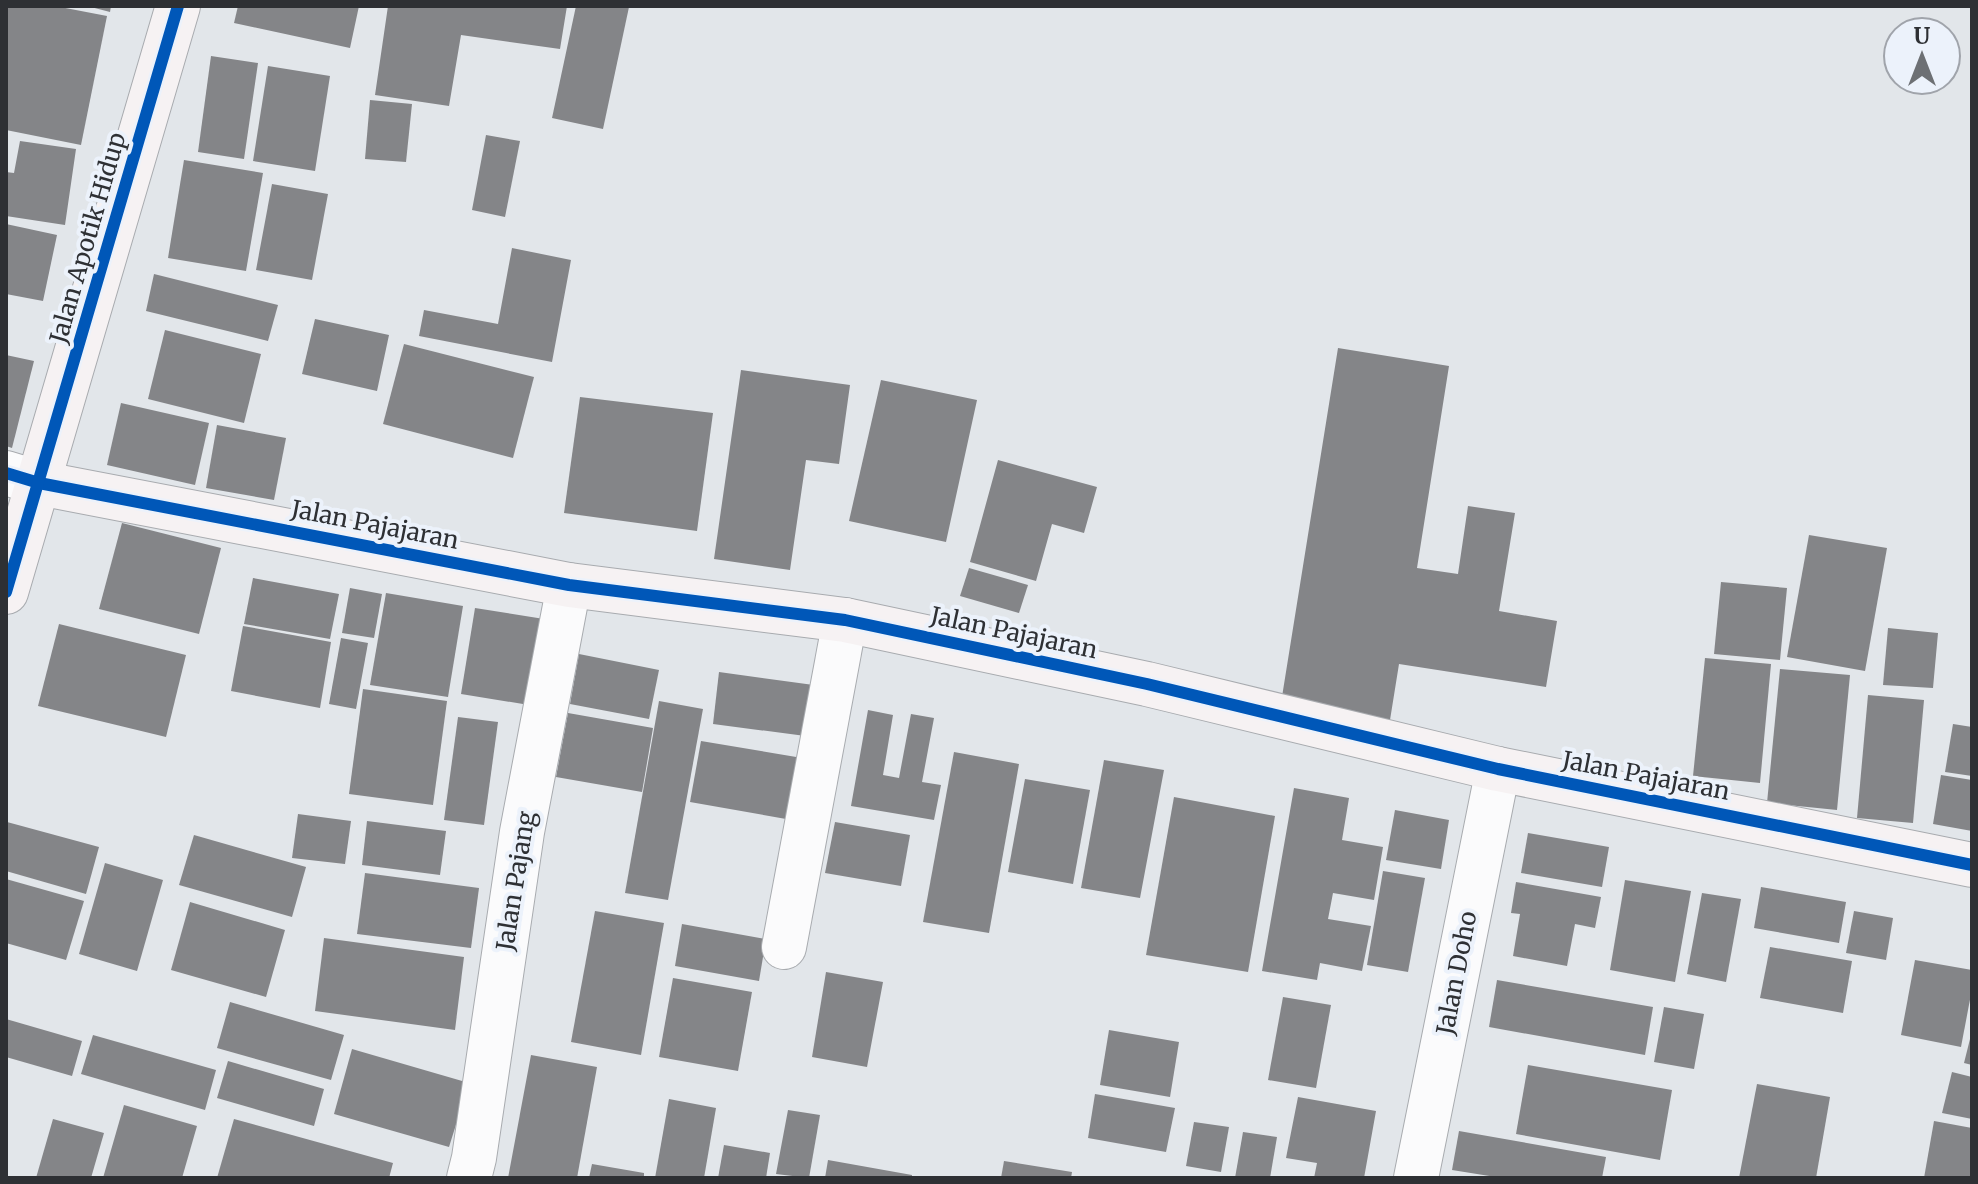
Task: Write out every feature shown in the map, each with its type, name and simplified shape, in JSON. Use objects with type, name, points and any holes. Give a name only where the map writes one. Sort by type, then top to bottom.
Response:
[{"type":"street","name":"Jalan Apotik Hidup","points":[[6,592],[23,478],[178,6]]},
{"type":"street","name":"Jalan Pajajaran","points":[[23,478],[569,585],[845,620],[1147,684],[1498,769],[1972,865]]},
{"type":"street","name":"Jalan Pajang","points":[[469,1178],[522,832],[569,585]]},
{"type":"street","points":[[784,947],[845,620]]},
{"type":"street","name":"Jalan Doho","points":[[1416,1178],[1498,769]]},
{"type":"building","points":[[6,6],[55,6],[107,16],[81,145],[6,130]]},
{"type":"building","points":[[87,6],[111,6],[110,12]]},
{"type":"building","points":[[238,6],[359,6],[350,48],[234,23]]},
{"type":"building","points":[[388,6],[567,6],[560,49],[461,35],[449,106],[375,95]]},
{"type":"building","points":[[576,6],[629,7],[603,129],[552,118]]},
{"type":"building","points":[[211,56],[258,63],[244,159],[198,152]]},
{"type":"building","points":[[268,66],[330,76],[315,171],[253,161]]},
{"type":"building","points":[[370,100],[412,104],[406,162],[365,159]]},
{"type":"building","points":[[486,135],[520,141],[505,217],[472,210]]},
{"type":"building","points":[[20,141],[76,149],[65,225],[6,216],[6,172],[14,173]]},
{"type":"building","points":[[184,160],[263,173],[246,271],[168,258]]},
{"type":"building","points":[[272,184],[328,194],[312,280],[256,270]]},
{"type":"building","points":[[6,224],[57,235],[43,301],[6,294]]},
{"type":"building","points":[[512,248],[571,260],[552,362],[419,336],[424,310],[498,324]]},
{"type":"building","points":[[154,274],[278,305],[268,341],[146,311]]},
{"type":"building","points":[[315,319],[389,335],[377,391],[302,374]]},
{"type":"building","points":[[165,330],[261,354],[244,423],[148,399]]},
{"type":"building","points":[[404,344],[534,377],[513,458],[383,424]]},
{"type":"building","points":[[1338,348],[1449,366],[1417,568],[1458,574],[1468,506],[1515,513],[1499,611],[1557,621],[1546,687],[1399,664],[1390,720],[1281,703]]},
{"type":"building","points":[[6,355],[34,361],[12,448],[6,446]]},
{"type":"building","points":[[741,370],[850,385],[839,464],[806,460],[790,570],[714,559]]},
{"type":"building","points":[[881,380],[977,400],[946,542],[849,521]]},
{"type":"building","points":[[580,397],[713,413],[697,531],[564,513]]},
{"type":"building","points":[[121,403],[209,423],[195,485],[107,465]]},
{"type":"building","points":[[217,425],[286,438],[274,500],[206,488]]},
{"type":"building","points":[[998,460],[1097,487],[1084,533],[1052,524],[1036,581],[970,562]]},
{"type":"building","points":[[122,523],[221,548],[199,634],[99,609]]},
{"type":"building","points":[[1809,535],[1887,548],[1865,671],[1787,657]]},
{"type":"building","points":[[969,568],[1028,585],[1019,613],[960,596]]},
{"type":"building","points":[[253,578],[339,594],[330,639],[244,624]]},
{"type":"building","points":[[1721,582],[1787,588],[1780,660],[1714,654]]},
{"type":"building","points":[[350,588],[382,594],[374,638],[342,633]]},
{"type":"building","points":[[386,593],[463,606],[448,697],[370,685]]},
{"type":"building","points":[[475,608],[544,619],[529,705],[461,694]]},
{"type":"building","points":[[59,624],[186,655],[166,737],[38,706]]},
{"type":"building","points":[[243,626],[331,642],[320,708],[231,691]]},
{"type":"building","points":[[1888,628],[1938,633],[1933,688],[1883,685]]},
{"type":"building","points":[[341,638],[368,643],[356,709],[329,704]]},
{"type":"building","points":[[579,654],[659,670],[649,719],[570,704]]},
{"type":"building","points":[[1705,658],[1771,664],[1760,783],[1693,776]]},
{"type":"building","points":[[1780,669],[1850,675],[1837,810],[1767,803]]},
{"type":"building","points":[[719,672],[821,686],[813,737],[713,724]]},
{"type":"building","points":[[363,689],[447,701],[433,805],[349,794]]},
{"type":"building","points":[[1868,695],[1924,700],[1913,823],[1857,818]]},
{"type":"building","points":[[659,701],[703,709],[668,900],[625,893]]},
{"type":"building","points":[[868,710],[893,715],[883,775],[899,778],[911,714],[934,718],[922,782],[941,785],[934,820],[851,806]]},
{"type":"building","points":[[568,713],[653,728],[642,792],[556,777]]},
{"type":"building","points":[[458,717],[498,722],[484,825],[444,820]]},
{"type":"building","points":[[1953,724],[1972,727],[1972,776],[1945,772]]},
{"type":"building","points":[[701,741],[814,760],[803,822],[690,802]]},
{"type":"building","points":[[954,752],[1019,764],[989,933],[923,922]]},
{"type":"building","points":[[1104,760],[1164,770],[1140,898],[1081,888]]},
{"type":"building","points":[[1941,775],[1972,780],[1972,831],[1933,824]]},
{"type":"building","points":[[1025,779],[1090,790],[1073,884],[1008,872]]},
{"type":"building","points":[[1294,788],[1349,798],[1342,840],[1383,847],[1374,900],[1333,893],[1328,919],[1371,926],[1362,971],[1320,963],[1317,980],[1262,971]]},
{"type":"building","points":[[1174,797],[1275,816],[1248,972],[1146,955]]},
{"type":"building","points":[[1395,810],[1449,820],[1441,869],[1386,860]]},
{"type":"building","points":[[298,814],[351,821],[345,864],[292,858]]},
{"type":"building","points":[[367,821],[446,831],[440,875],[362,865]]},
{"type":"building","points":[[7,822],[99,847],[86,894],[6,871]]},
{"type":"building","points":[[835,822],[910,835],[901,886],[825,873]]},
{"type":"building","points":[[1528,833],[1609,847],[1602,887],[1521,873]]},
{"type":"building","points":[[194,835],[306,867],[292,917],[179,885]]},
{"type":"building","points":[[105,863],[163,880],[137,971],[79,954]]},
{"type":"building","points":[[1383,871],[1425,878],[1408,972],[1367,965]]},
{"type":"building","points":[[365,873],[479,888],[471,948],[357,934]]},
{"type":"building","points":[[6,879],[84,901],[66,960],[6,943]]},
{"type":"building","points":[[1625,880],[1691,891],[1675,982],[1610,970]]},
{"type":"building","points":[[1516,882],[1601,897],[1595,928],[1575,924],[1567,966],[1513,956],[1520,914],[1511,913]]},
{"type":"building","points":[[1761,887],[1846,902],[1839,943],[1754,928]]},
{"type":"building","points":[[1702,893],[1741,899],[1726,982],[1687,974]]},
{"type":"building","points":[[190,902],[285,930],[266,997],[171,970]]},
{"type":"building","points":[[595,911],[664,923],[641,1055],[571,1042]]},
{"type":"building","points":[[1854,911],[1893,918],[1886,960],[1846,953]]},
{"type":"building","points":[[682,924],[766,939],[759,981],[675,966]]},
{"type":"building","points":[[324,938],[464,957],[455,1030],[315,1011]]},
{"type":"building","points":[[1770,947],[1852,961],[1843,1013],[1760,998]]},
{"type":"building","points":[[1915,960],[1972,970],[1972,989],[1961,1047],[1901,1035]]},
{"type":"building","points":[[826,972],[883,982],[867,1067],[812,1057]]},
{"type":"building","points":[[673,978],[752,992],[738,1071],[659,1057]]},
{"type":"building","points":[[1497,980],[1653,1007],[1645,1055],[1489,1027]]},
{"type":"building","points":[[1283,997],[1331,1005],[1316,1088],[1268,1080]]},
{"type":"building","points":[[230,1002],[344,1035],[331,1080],[217,1048]]},
{"type":"building","points":[[1664,1007],[1704,1014],[1694,1069],[1654,1062]]},
{"type":"building","points":[[6,1019],[82,1041],[72,1076],[6,1057]]},
{"type":"building","points":[[1109,1030],[1179,1042],[1170,1097],[1100,1085]]},
{"type":"building","points":[[93,1035],[216,1070],[205,1110],[81,1074]]},
{"type":"building","points":[[1972,1035],[1972,1065],[1964,1063]]},
{"type":"building","points":[[352,1049],[469,1083],[449,1147],[334,1114]]},
{"type":"building","points":[[531,1055],[597,1067],[577,1178],[508,1178]]},
{"type":"building","points":[[228,1061],[324,1089],[314,1126],[217,1098]]},
{"type":"building","points":[[1528,1065],[1672,1090],[1660,1160],[1516,1134]]},
{"type":"building","points":[[1952,1072],[1972,1077],[1972,1119],[1942,1113]]},
{"type":"building","points":[[1757,1084],[1830,1097],[1816,1178],[1739,1178]]},
{"type":"building","points":[[1095,1094],[1175,1108],[1166,1152],[1088,1138]]},
{"type":"building","points":[[1298,1097],[1376,1111],[1364,1178],[1314,1178],[1317,1163],[1286,1158]]},
{"type":"building","points":[[669,1099],[716,1108],[704,1178],[655,1178]]},
{"type":"building","points":[[124,1105],[197,1126],[182,1178],[103,1178]]},
{"type":"building","points":[[788,1110],[820,1115],[809,1178],[776,1174]]},
{"type":"building","points":[[53,1119],[104,1133],[91,1178],[36,1178]]},
{"type":"building","points":[[234,1119],[393,1163],[389,1178],[217,1178]]},
{"type":"building","points":[[1934,1121],[1972,1128],[1972,1178],[1924,1178]]},
{"type":"building","points":[[1194,1122],[1229,1127],[1221,1172],[1186,1166]]},
{"type":"building","points":[[1459,1131],[1606,1157],[1602,1178],[1502,1178],[1452,1170]]},
{"type":"building","points":[[1243,1132],[1277,1137],[1270,1178],[1235,1178]]},
{"type":"building","points":[[724,1145],[770,1153],[766,1178],[718,1178]]},
{"type":"building","points":[[828,1160],[912,1175],[912,1178],[825,1178]]},
{"type":"building","points":[[1004,1161],[1072,1172],[1071,1178],[1001,1178]]},
{"type":"building","points":[[592,1164],[644,1173],[644,1178],[589,1178]]},
{"type":"cycle path","points":[[6,592],[178,6]]},
{"type":"cycle path","points":[[6,473],[39,483],[569,585],[845,620],[1147,684],[1498,769],[1972,865]]}]
